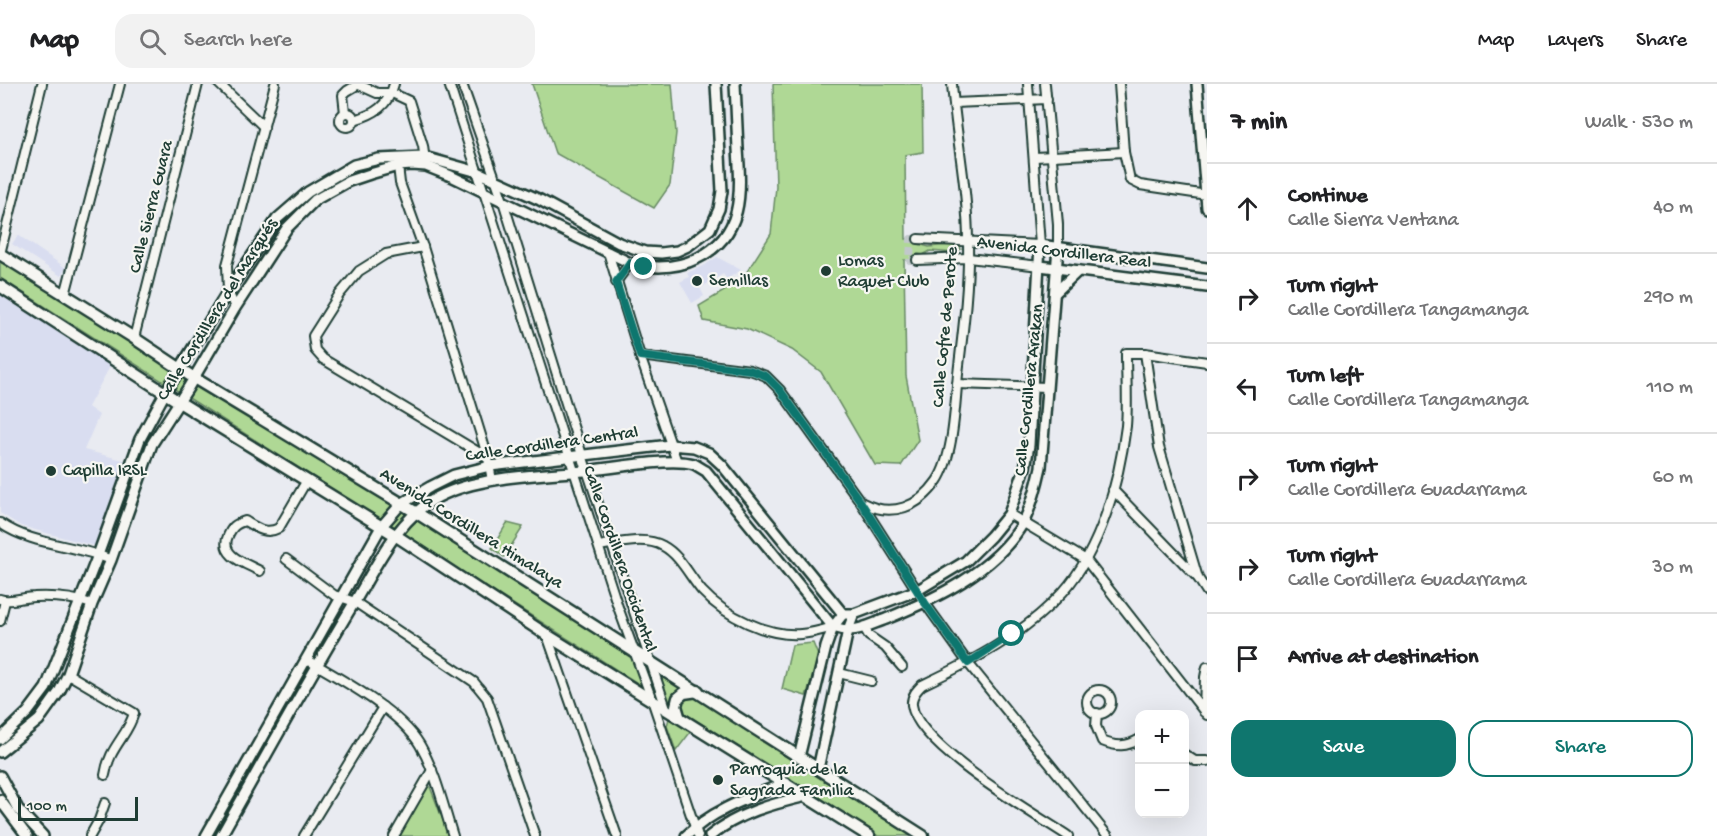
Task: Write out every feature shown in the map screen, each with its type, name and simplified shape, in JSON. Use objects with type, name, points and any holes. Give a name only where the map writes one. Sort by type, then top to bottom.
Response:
[{"type":"main road","name":"Avenida Cordillera Himalaya","points":[[0,254],[194,378],[417,513],[923,836]]},
{"type":"main road","points":[[0,286],[179,402],[395,535],[547,635],[869,836]]},
{"type":"main road","points":[[679,716],[676,706],[678,698],[684,693],[698,691]]},
{"type":"street","points":[[0,254],[42,84]]},
{"type":"street","points":[[65,294],[120,84]]},
{"type":"street","name":"Calle Sierra Guara","points":[[134,338],[198,84]]},
{"type":"street","points":[[219,84],[264,127]]},
{"type":"street","points":[[235,308],[228,291],[227,265],[275,84]]},
{"type":"street","points":[[394,84],[392,93],[388,101],[377,111],[354,120],[349,126],[343,125],[340,120],[345,113],[343,95],[357,84],[377,93],[392,93],[409,101],[423,146],[425,162]]},
{"type":"street","name":"Calle Cordillera Occidental","points":[[449,84],[633,651],[697,831]]},
{"type":"street","name":"Calle Cordillera Occidental","points":[[462,84],[503,201],[582,455],[666,708]]},
{"type":"street","name":"Calle Cordillera del Marqués","points":[[0,739],[28,712],[46,688],[140,439],[165,393],[228,291],[277,219],[308,192],[354,165],[379,159],[425,162],[478,172],[540,200],[619,243],[645,252],[661,254],[677,251],[697,240],[710,229],[720,208],[722,191],[716,84]]},
{"type":"street","name":"Calle Cordillera del Marqués","points":[[0,752],[39,720],[59,692],[111,560],[152,444],[287,228],[315,200],[349,181],[398,166],[425,162],[630,263],[644,267],[671,267],[692,261],[717,246],[728,234],[736,213],[741,190],[735,84]]},
{"type":"street","name":"Calle Cofre de Perote","points":[[860,501],[876,510],[897,510],[920,500],[938,480],[950,447],[968,258],[952,84]]},
{"type":"street","name":"Calle Cordillera Arakan","points":[[843,614],[854,614],[918,590],[966,561],[991,536],[1008,514],[1025,468],[1029,445],[1040,266],[1035,157],[1028,84]]},
{"type":"street","name":"Calle Cordillera Arakan","points":[[599,546],[649,541],[662,545],[674,555],[704,593],[729,612],[753,627],[778,633],[801,634],[833,627],[848,630],[864,627],[925,603],[976,573],[1002,548],[1023,523],[1037,485],[1041,466],[1058,269],[1058,224],[1045,84]]},
{"type":"street","points":[[1119,84],[1124,152],[1130,180],[1140,185],[1207,195]]},
{"type":"street","points":[[1197,84],[1207,208]]},
{"type":"street","points":[[954,103],[1047,99]]},
{"type":"street","points":[[345,113],[351,115],[354,120]]},
{"type":"street","points":[[1035,157],[1124,152]]},
{"type":"street","points":[[398,166],[400,183],[423,247],[489,462],[492,481]]},
{"type":"street","points":[[530,214],[540,200]]},
{"type":"street","name":"Avenida Cordillera Real","points":[[918,239],[1040,245],[1207,268]]},
{"type":"street","points":[[697,240],[706,254]]},
{"type":"street","points":[[423,247],[386,254],[359,271],[339,295],[313,336],[315,350],[323,359],[489,462]]},
{"type":"street","points":[[608,252],[676,462]]},
{"type":"street","name":"Avenida Cordillera Real","points":[[917,260],[968,258],[1207,287]]},
{"type":"street","points":[[616,282],[630,263]]},
{"type":"street","points":[[1056,292],[1078,271]]},
{"type":"street","points":[[1068,836],[981,779],[939,747],[918,719],[911,704],[914,693],[922,685],[988,651],[1037,615],[1063,592],[1086,560],[1102,528],[1113,490],[1126,426],[1126,353],[1145,353],[1207,362]]},
{"type":"street","points":[[1145,353],[1159,447],[1198,578]]},
{"type":"street","points":[[640,356],[750,370],[766,376],[780,390],[860,501],[925,603],[968,663],[1108,836]]},
{"type":"street","points":[[957,384],[1047,387]]},
{"type":"street","points":[[140,439],[152,444]]},
{"type":"street","name":"Calle Cordillera Central","points":[[206,836],[381,527],[401,504],[454,475],[489,462],[569,457],[670,446],[694,447],[709,453],[722,465],[843,614]]},
{"type":"street","name":"Calle Cordillera Central","points":[[221,836],[316,665],[395,535],[435,499],[458,488],[492,481],[588,470],[676,462],[694,464],[706,471],[833,627]]},
{"type":"street","points":[[260,571],[231,556],[226,541],[231,528],[236,523],[245,521],[263,531],[272,532],[279,528],[307,480]]},
{"type":"street","points":[[1113,490],[1198,578],[1207,592]]},
{"type":"street","points":[[1008,514],[1086,560],[1206,713]]},
{"type":"street","points":[[0,523],[25,537],[111,560]]},
{"type":"street","points":[[286,560],[334,595],[355,602],[481,688],[487,698],[535,836]]},
{"type":"street","points":[[0,621],[2,600],[34,597],[80,600],[92,604]]},
{"type":"street","points":[[799,757],[826,647],[833,627],[843,614]]},
{"type":"street","points":[[818,770],[848,630],[854,614]]},
{"type":"street","points":[[864,627],[869,636],[885,647],[902,667]]},
{"type":"street","points":[[547,635],[617,836]]},
{"type":"street","points":[[306,659],[383,707],[408,728],[420,744],[432,770],[453,836]]},
{"type":"street","points":[[1206,713],[1207,667]]},
{"type":"street","points":[[839,673],[871,681]]},
{"type":"street","points":[[68,674],[134,713],[132,721],[107,762],[105,775]]},
{"type":"street","points":[[304,836],[383,707]]},
{"type":"street","points":[[1097,713],[1096,726],[1102,741],[1115,746],[1130,745],[1135,742]]},
{"type":"street","points":[[269,726],[279,732]]},
{"type":"street","points":[[1189,757],[1195,761],[1207,761]]},
{"type":"street","points":[[394,836],[432,770]]},
{"type":"street","points":[[0,776],[18,809],[43,836]]},
{"type":"street","points":[[686,836],[697,831],[734,803],[786,783]]},
{"type":"street","points":[[710,836],[745,814],[769,805],[806,796]]},
{"type":"street","points":[[0,800],[27,836]]},
{"type":"street","points":[[90,836],[105,803]]},
{"type":"shaded area","points":[[18,235],[66,268],[61,276],[12,244]]},
{"type":"shaded area","name":"Semillas","points":[[717,257],[741,270],[727,279],[723,274],[700,288],[704,296],[692,303],[680,282],[689,277],[687,273]]},
{"type":"shaded area","points":[[0,292],[114,359],[88,407],[99,415],[84,450],[127,461],[98,547],[21,526],[0,513]]},
{"type":"green space","points":[[532,84],[672,84],[676,133],[670,185],[654,208],[555,153]]},
{"type":"green space","name":"Lomas Raquet Club","points":[[773,84],[922,84],[923,152],[905,155],[906,239],[918,239],[918,244],[929,247],[957,244],[961,249],[955,253],[930,251],[923,255],[918,254],[917,260],[904,260],[906,376],[918,440],[901,466],[875,465],[821,372],[792,350],[747,329],[704,321],[699,306],[741,281],[771,234],[776,187]]},
{"type":"green space","points":[[0,255],[915,836],[878,836],[0,278]]},
{"type":"green space","points":[[507,523],[523,527],[504,557],[492,548]]},
{"type":"green space","points":[[813,643],[819,658],[806,696],[782,689],[792,645]]},
{"type":"green space","points":[[669,718],[692,730],[676,751],[667,726]]},
{"type":"green space","points":[[429,784],[449,836],[400,836]]},
{"type":"tunnel","points":[[917,260],[910,260],[911,239],[918,239]]},
{"type":"place","name":"Lomas Raquet Club","points":[[826,271]]},
{"type":"place","name":"Semillas","points":[[697,281]]},
{"type":"place","name":"Capilla IRSL","points":[[51,471]]},
{"type":"place","name":"Parroquia de la Sagrada Familia","points":[[718,780]]},
{"type":"route","points":[[644,267],[630,263],[616,282],[640,356],[750,370],[766,376],[780,390],[860,501],[925,603],[968,663],[1012,634]]}]
